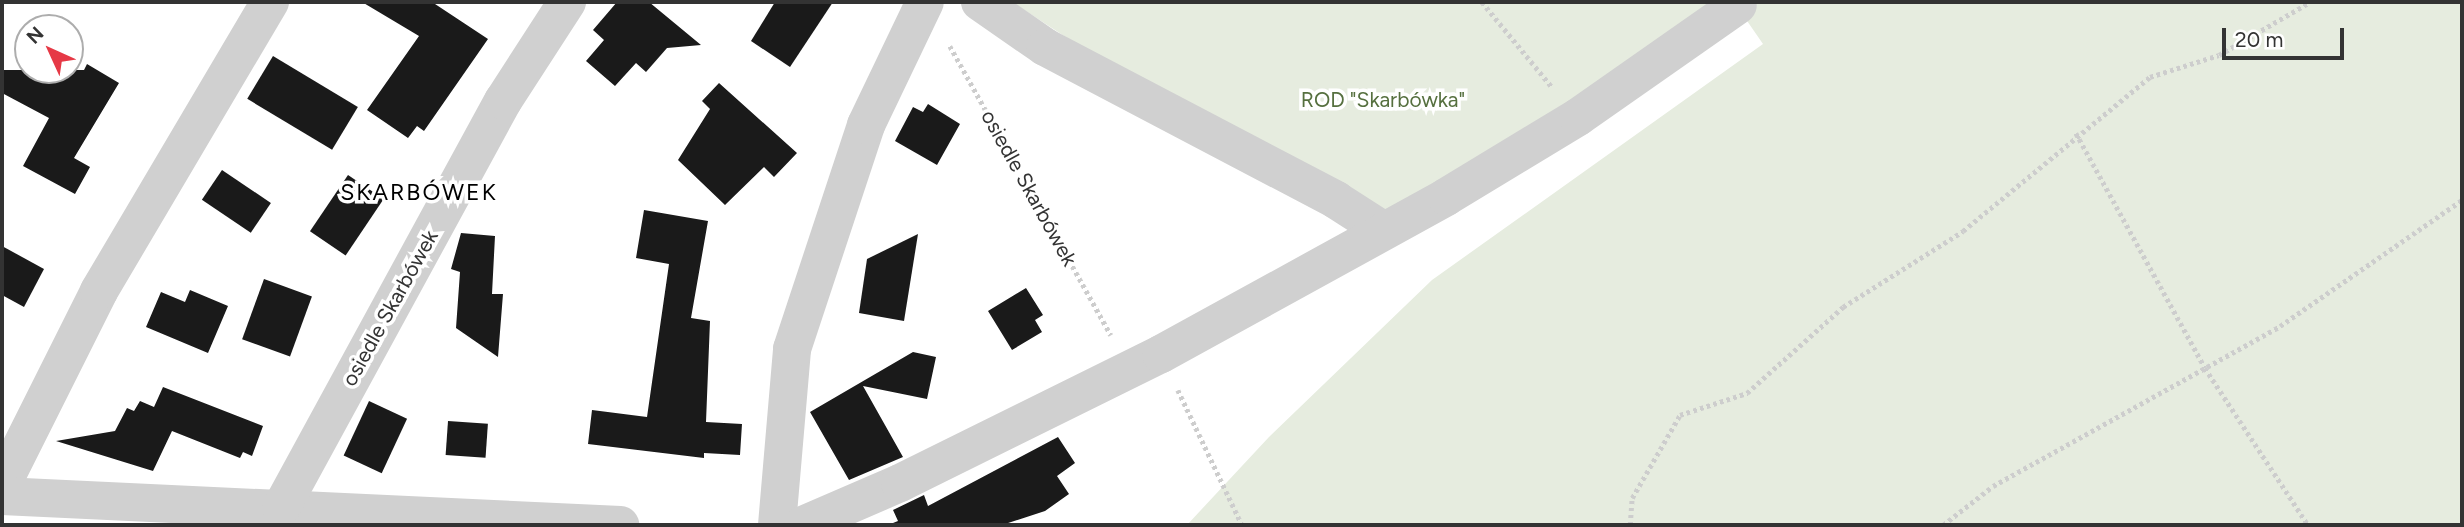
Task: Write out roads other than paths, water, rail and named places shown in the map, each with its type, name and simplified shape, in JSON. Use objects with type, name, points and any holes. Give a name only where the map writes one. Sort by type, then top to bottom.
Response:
[{"type":"lane","points":[[2,485],[99,291],[270,2]]},
{"type":"lane","name":"osiedle Skarbówek","points":[[281,508],[503,101],[567,2]]},
{"type":"lane","points":[[777,525],[792,349],[866,125],[925,2]]},
{"type":"lane","points":[[980,2],[1045,47],[1336,200],[1383,230]]},
{"type":"lane","points":[[803,525],[901,483],[1146,362],[1578,117],[1738,5]]},
{"type":"lane","points":[[2,496],[620,525]]},
{"type":"district","name":"SKARBÓWEK","points":[[419,192]]},
{"type":"park label","name":"ROD \"Skarbówka\"","points":[[1383,100]]}]
